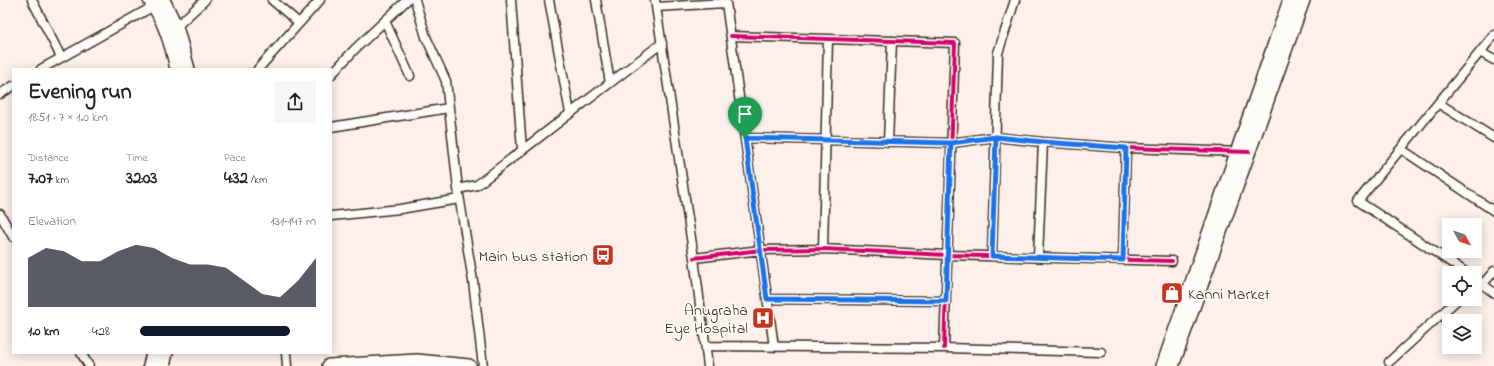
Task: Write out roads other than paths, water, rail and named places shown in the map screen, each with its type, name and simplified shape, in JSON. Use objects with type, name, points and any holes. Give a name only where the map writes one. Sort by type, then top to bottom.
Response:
[{"type":"main road","points":[[1172,366],[1243,152],[1290,0]]},
{"type":"main road","points":[[1163,366],[1243,152],[1303,0]]},
{"type":"main road","points":[[156,2],[176,27],[188,68]]},
{"type":"main road","points":[[156,2],[173,51],[177,68]]},
{"type":"main road","points":[[150,366],[153,354]]},
{"type":"main road","points":[[163,366],[166,354]]},
{"type":"main road","points":[[329,366],[417,361],[469,366]]},
{"type":"street","points":[[32,0],[61,57]]},
{"type":"street","points":[[176,27],[205,0]]},
{"type":"street","points":[[272,0],[299,24]]},
{"type":"street","points":[[259,68],[320,0]]},
{"type":"street","points":[[332,74],[356,48],[407,0]]},
{"type":"street","points":[[415,0],[426,37],[446,81],[459,199],[473,281],[484,366]]},
{"type":"street","points":[[511,0],[522,150]]},
{"type":"street","points":[[550,0],[570,113]]},
{"type":"street","points":[[596,0],[610,83]]},
{"type":"street","points":[[992,256],[998,53],[1015,0]]},
{"type":"street","points":[[708,366],[694,258],[656,4],[726,1],[774,347]]},
{"type":"street","points":[[43,68],[156,2]]},
{"type":"street","points":[[385,21],[410,76]]},
{"type":"street","points":[[1456,266],[1358,201],[1494,35]]},
{"type":"street","points":[[731,36],[954,43],[944,348]]},
{"type":"street","points":[[823,249],[828,39]]},
{"type":"street","points":[[888,142],[892,41]]},
{"type":"street","points":[[458,189],[477,186],[662,43]]},
{"type":"street","points":[[1480,52],[1494,60]]},
{"type":"street","points":[[0,94],[12,87]]},
{"type":"street","points":[[1438,103],[1494,138]]},
{"type":"street","points":[[332,127],[449,108]]},
{"type":"street","points":[[745,138],[951,143],[996,137],[1126,148],[1243,152]]},
{"type":"street","points":[[1038,257],[1043,142]]},
{"type":"street","points":[[1123,260],[1126,148]]},
{"type":"street","points":[[1401,149],[1494,211]]},
{"type":"street","points":[[332,216],[400,209],[459,199]]},
{"type":"street","points":[[0,214],[12,235]]},
{"type":"street","points":[[694,258],[760,250],[823,249],[947,255],[1172,261]]},
{"type":"street","points":[[1482,279],[1494,271]]},
{"type":"street","points":[[1482,285],[1494,293]]},
{"type":"street","points":[[767,299],[946,301]]},
{"type":"street","points":[[1389,362],[1450,306]]},
{"type":"street","points":[[706,346],[944,348],[1101,352]]},
{"type":"street","points":[[82,354],[89,366]]},
{"type":"street","points":[[286,354],[287,366]]},
{"type":"place","name":"Main bus station","points":[[603,255]]},
{"type":"place","name":"Kanni Market","points":[[1172,293]]},
{"type":"place","name":"Anugraha Eye Hospital","points":[[763,318]]}]
